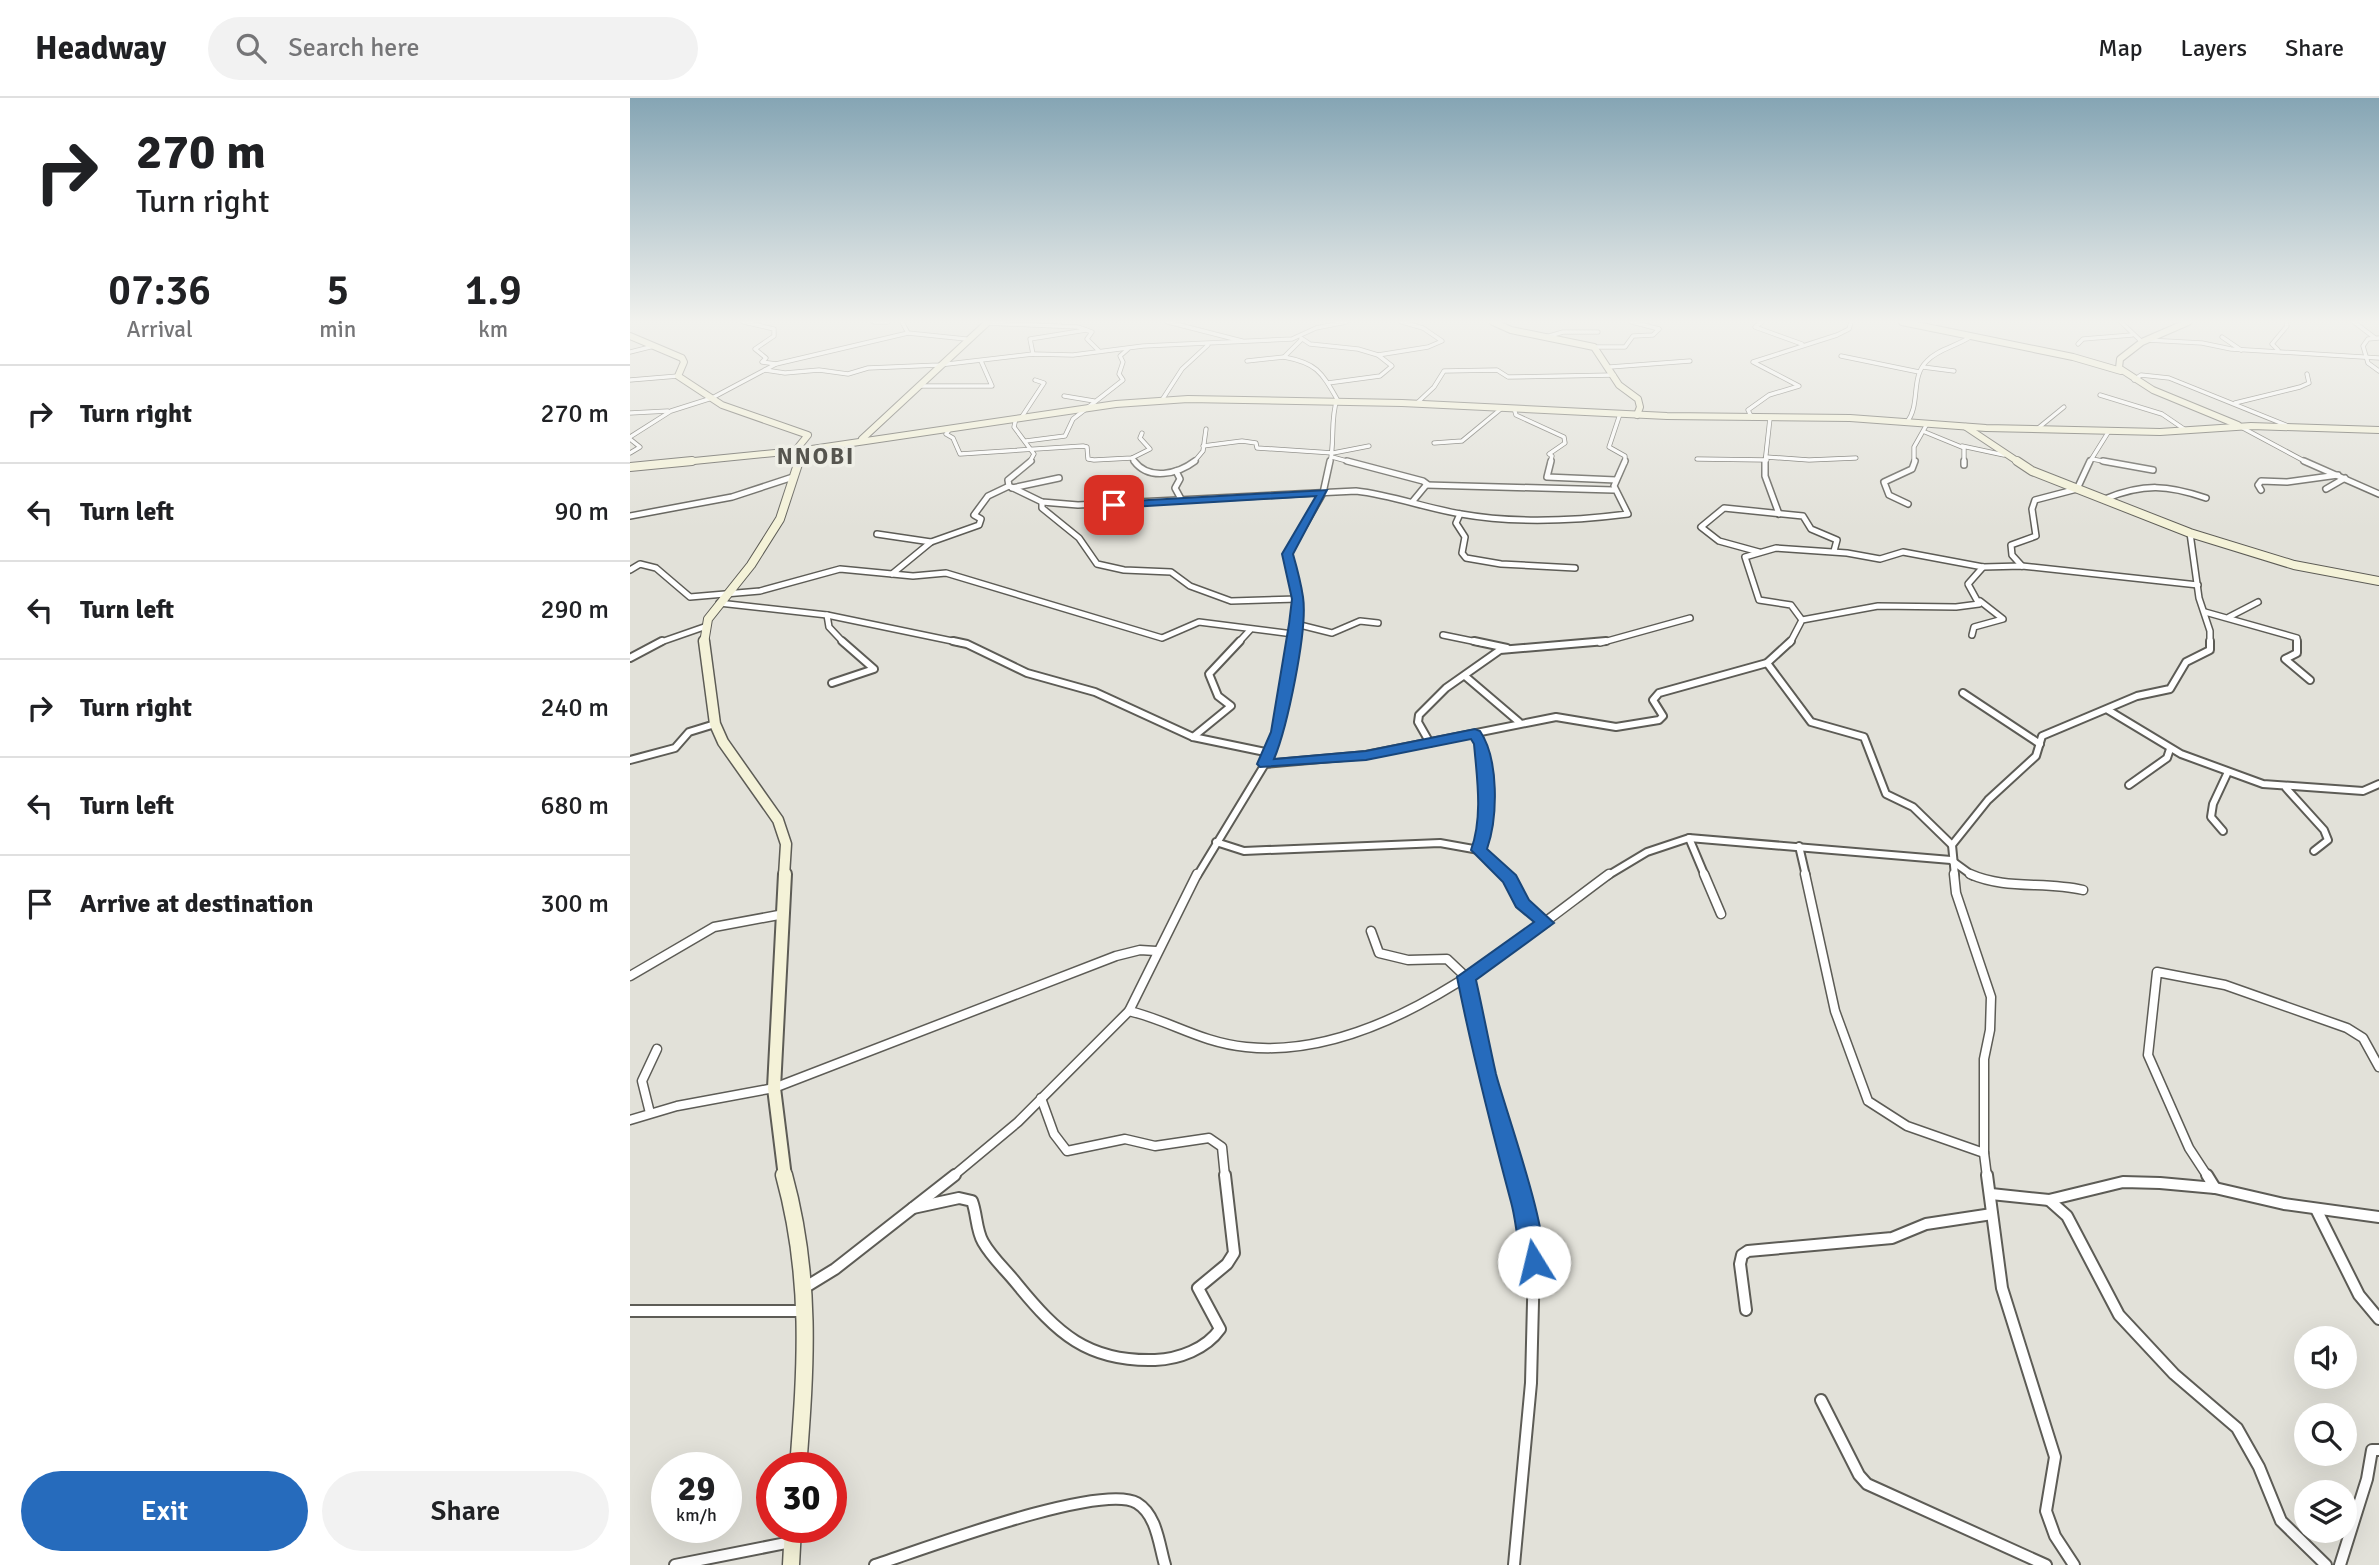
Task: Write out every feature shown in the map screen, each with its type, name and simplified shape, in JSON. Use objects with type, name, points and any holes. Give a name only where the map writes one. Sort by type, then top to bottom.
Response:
[{"type":"main road","points":[[700,390],[722,405],[808,435],[800,450],[788,502],[769,537],[704,627],[704,657],[715,724],[723,742],[784,831],[784,914],[774,1088],[781,1163],[798,1226],[805,1311],[807,1352],[799,1452]]},
{"type":"main road","points":[[869,437],[916,390]]},
{"type":"main road","points":[[1627,390],[1639,399],[1637,415]]},
{"type":"main road","points":[[2158,390],[2241,427]]},
{"type":"main road","points":[[630,465],[800,450],[869,437],[1162,400],[1417,403],[1637,415],[1907,422],[1966,427],[2109,431],[2187,431],[2241,427],[2379,430]]},
{"type":"main road","points":[[1966,427],[2004,455],[2032,471],[2190,533],[2294,565],[2379,581]]},
{"type":"main road","points":[[791,1565],[792,1543]]},
{"type":"street","points":[[630,453],[640,447],[630,438],[671,411],[726,390]]},
{"type":"street","points":[[1038,390],[1014,427],[1032,447],[1034,454],[1031,461],[1008,480],[1010,487],[1042,502],[1099,505],[1181,499],[1379,493],[1460,514],[1502,519],[1575,521],[1626,516],[1629,512],[1614,491],[1616,480],[1625,466],[1625,456],[1609,447],[1620,414]]},
{"type":"street","points":[[1026,442],[1063,437],[1073,419],[1111,390]]},
{"type":"street","points":[[1162,400],[1167,390]]},
{"type":"street","points":[[803,1289],[835,1269],[989,1148],[1129,1011],[1156,951],[1216,842],[1270,754],[1283,708],[1296,624],[1298,599],[1287,554],[1323,493],[1333,455],[1332,414],[1336,401],[1331,390]]},
{"type":"street","points":[[1417,403],[1429,390]]},
{"type":"street","points":[[1752,418],[1748,410],[1754,403],[1787,390]]},
{"type":"street","points":[[1907,422],[1916,413],[1918,390]]},
{"type":"street","points":[[2203,390],[2293,428]]},
{"type":"street","points":[[2235,402],[2253,396],[2297,390]]},
{"type":"street","points":[[2100,395],[2162,414],[2187,431]]},
{"type":"street","points":[[1063,396],[1094,401]]},
{"type":"street","points":[[2037,429],[2064,407]]},
{"type":"street","points":[[1434,443],[1462,441],[1502,408]]},
{"type":"street","points":[[1514,408],[1516,415],[1564,437],[1565,443],[1549,454],[1552,456],[1547,477],[1616,480]]},
{"type":"street","points":[[630,413],[671,411]]},
{"type":"street","points":[[1770,418],[1765,447],[1765,476],[1779,514]]},
{"type":"street","points":[[1908,503],[1889,495],[1884,482],[1914,468],[1917,461],[1914,447],[1925,432],[1927,424]]},
{"type":"street","points":[[2241,427],[2290,455],[2379,493]]},
{"type":"street","points":[[951,428],[946,434],[953,438],[960,454],[1032,447],[1085,446],[1091,460],[1132,458],[1150,449],[1140,438],[1142,433]]},
{"type":"street","points":[[1132,458],[1138,466],[1148,470],[1176,471],[1195,464],[1203,446],[1202,437],[1206,429]]},
{"type":"street","points":[[2021,566],[2011,555],[2011,545],[2036,536],[2032,509],[2035,500],[2077,489],[2081,470],[2103,446],[2109,431]]},
{"type":"street","points":[[1925,432],[1961,446],[2004,455]]},
{"type":"street","points":[[1203,446],[1249,441],[1256,443],[1257,448],[1333,455],[1387,470],[1387,473],[1419,479],[1426,485],[1614,491]]},
{"type":"street","points":[[1333,455],[1369,446]]},
{"type":"street","points":[[1961,446],[1966,452],[1964,465]]},
{"type":"street","points":[[1697,458],[1856,458]]},
{"type":"street","points":[[2092,459],[2153,470]]},
{"type":"street","points":[[1176,471],[1180,480],[1175,488],[1181,499]]},
{"type":"street","points":[[2261,490],[2258,485],[2262,481],[2287,482],[2338,475]]},
{"type":"street","points":[[630,516],[682,503],[732,497],[793,477]]},
{"type":"street","points":[[892,574],[931,542],[979,525],[981,519],[974,515],[982,502],[1010,487],[1059,478]]},
{"type":"street","points":[[2326,489],[2345,478]]},
{"type":"street","points":[[1413,501],[1426,485]]},
{"type":"street","points":[[2105,499],[2120,493],[2167,486],[2206,498]]},
{"type":"street","points":[[1042,502],[1042,508],[1079,538],[1097,564],[1124,570],[1171,572],[1191,586],[1231,601],[1298,599]]},
{"type":"street","points":[[1760,552],[1714,538],[1701,527],[1724,508],[1806,516],[1811,529],[1838,540],[1833,551]]},
{"type":"street","points":[[1460,514],[1457,523],[1465,537],[1462,552],[1466,558],[1501,564],[1575,568]]},
{"type":"street","points":[[2074,1565],[2055,1536],[2046,1511],[2054,1457],[2047,1424],[2002,1288],[1984,1153],[1984,1059],[1990,1030],[1991,997],[1956,893],[1951,860],[1952,845],[1988,800],[2036,756],[2042,736],[2137,696],[2169,689],[2186,662],[2210,650],[2210,631],[2198,585],[2190,533]]},
{"type":"street","points":[[877,534],[931,542]]},
{"type":"street","points":[[1802,620],[1791,605],[1759,600],[1744,560],[1776,548],[1833,551],[1880,559],[1903,552],[1983,567],[2021,566],[2198,585]]},
{"type":"street","points":[[630,570],[640,564],[654,567],[668,575],[690,597],[722,599],[827,615],[967,644],[1002,663],[1095,692],[1152,721],[1193,737],[1270,754]]},
{"type":"street","points":[[1972,635],[1974,627],[2003,619],[1980,601],[1968,584],[1983,567]]},
{"type":"street","points":[[722,599],[840,569],[923,577],[948,573],[1162,638],[1196,622],[1293,634]]},
{"type":"street","points":[[1802,620],[1878,606],[1956,607],[1974,606],[1980,601]]},
{"type":"street","points":[[2229,617],[2258,602]]},
{"type":"street","points":[[2205,612],[2297,638],[2297,653],[2285,659],[2310,680]]},
{"type":"street","points":[[827,615],[833,633],[874,670],[832,683]]},
{"type":"street","points":[[1430,743],[1418,722],[1419,715],[1446,688],[1500,650],[1600,643],[1690,618]]},
{"type":"street","points":[[1265,764],[1366,755],[1475,734],[1519,722],[1570,718],[1616,727],[1659,720],[1662,716],[1654,701],[1658,692],[1767,663],[1789,644],[1802,620]]},
{"type":"street","points":[[1296,624],[1332,633],[1360,621],[1378,623]]},
{"type":"street","points":[[630,658],[662,641],[704,627]]},
{"type":"street","points":[[1193,737],[1231,706],[1218,696],[1209,674],[1250,630]]},
{"type":"street","points":[[1443,635],[1509,648]]},
{"type":"street","points":[[1767,663],[1811,722],[1864,737],[1886,794],[1913,807],[1952,845]]},
{"type":"street","points":[[1465,676],[1519,722]]},
{"type":"street","points":[[1963,693],[2008,720],[2040,744]]},
{"type":"street","points":[[2108,710],[2170,749],[2227,774],[2286,788],[2363,792],[2379,784]]},
{"type":"street","points":[[630,760],[675,748],[689,733],[715,724]]},
{"type":"street","points":[[1475,734],[1481,744],[1485,772],[1484,836],[1479,850]]},
{"type":"street","points":[[2129,785],[2167,758],[2170,749]]},
{"type":"street","points":[[2223,831],[2211,817],[2213,804],[2227,774]]},
{"type":"street","points":[[2286,788],[2325,830],[2328,840],[2314,850]]},
{"type":"street","points":[[1689,838],[1721,914]]},
{"type":"street","points":[[1129,1011],[1194,1036],[1224,1042],[1260,1048],[1312,1044],[1388,1018],[1466,977],[1546,923],[1622,863],[1654,847],[1689,838],[1951,860],[1967,871],[2004,884],[2024,887],[2050,884],[2083,890]]},
{"type":"street","points":[[1216,842],[1244,851],[1440,843],[1479,850],[1510,879],[1522,903],[1546,923]]},
{"type":"street","points":[[1799,846],[1835,1011],[1868,1101],[1892,1118],[1984,1153]]},
{"type":"street","points":[[630,976],[714,928],[784,914]]},
{"type":"street","points":[[1371,932],[1379,953],[1408,960],[1447,959],[1466,977],[1487,1074],[1531,1233],[1534,1262],[1531,1383],[1514,1565]]},
{"type":"street","points":[[630,1121],[650,1113],[774,1088],[1116,956],[1140,950],[1156,951]]},
{"type":"street","points":[[2215,1188],[2189,1148],[2148,1055],[2157,972],[2184,975],[2281,1003],[2345,1027],[2367,1041],[2379,1067]]},
{"type":"street","points":[[650,1113],[642,1081],[657,1049]]},
{"type":"street","points":[[910,1209],[959,1198],[972,1201],[982,1241],[993,1256],[1037,1309],[1064,1337],[1084,1351],[1122,1362],[1166,1360],[1194,1350],[1217,1335],[1220,1329],[1198,1288],[1202,1282],[1229,1263],[1234,1253],[1223,1147],[1209,1138],[1155,1146],[1125,1139],[1067,1151],[1056,1138],[1051,1117],[1041,1098]]},
{"type":"street","points":[[1991,1194],[2049,1199],[2123,1182],[2215,1188],[2316,1209],[2379,1217]]},
{"type":"street","points":[[2049,1199],[2067,1216],[2119,1315],[2174,1374],[2237,1428],[2259,1467],[2281,1521],[2326,1565]]},
{"type":"street","points":[[2316,1209],[2359,1295],[2379,1319]]},
{"type":"street","points":[[1746,1310],[1740,1264],[1742,1255],[1748,1251],[1892,1238],[1926,1224],[1992,1214]]},
{"type":"street","points":[[630,1311],[805,1311]]},
{"type":"street","points":[[1821,1400],[1859,1475],[1867,1484],[2046,1565]]},
{"type":"street","points":[[2340,1565],[2367,1479],[2369,1458],[2372,1450],[2379,1450]]},
{"type":"street","points":[[875,1565],[1101,1496],[1117,1496],[1142,1508],[1152,1519],[1165,1565]]},
{"type":"street","points":[[675,1565],[761,1543]]},
{"type":"district","name":"NNOBI","points":[[816,456]]},
{"type":"route","points":[[1114,505],[1323,493],[1287,554],[1298,599],[1296,624],[1278,732],[1265,764],[1366,755],[1475,734],[1481,744],[1486,788],[1484,836],[1479,850],[1510,879],[1522,903],[1546,923],[1466,977],[1474,1004],[1487,1074],[1531,1233],[1534,1262]]}]
